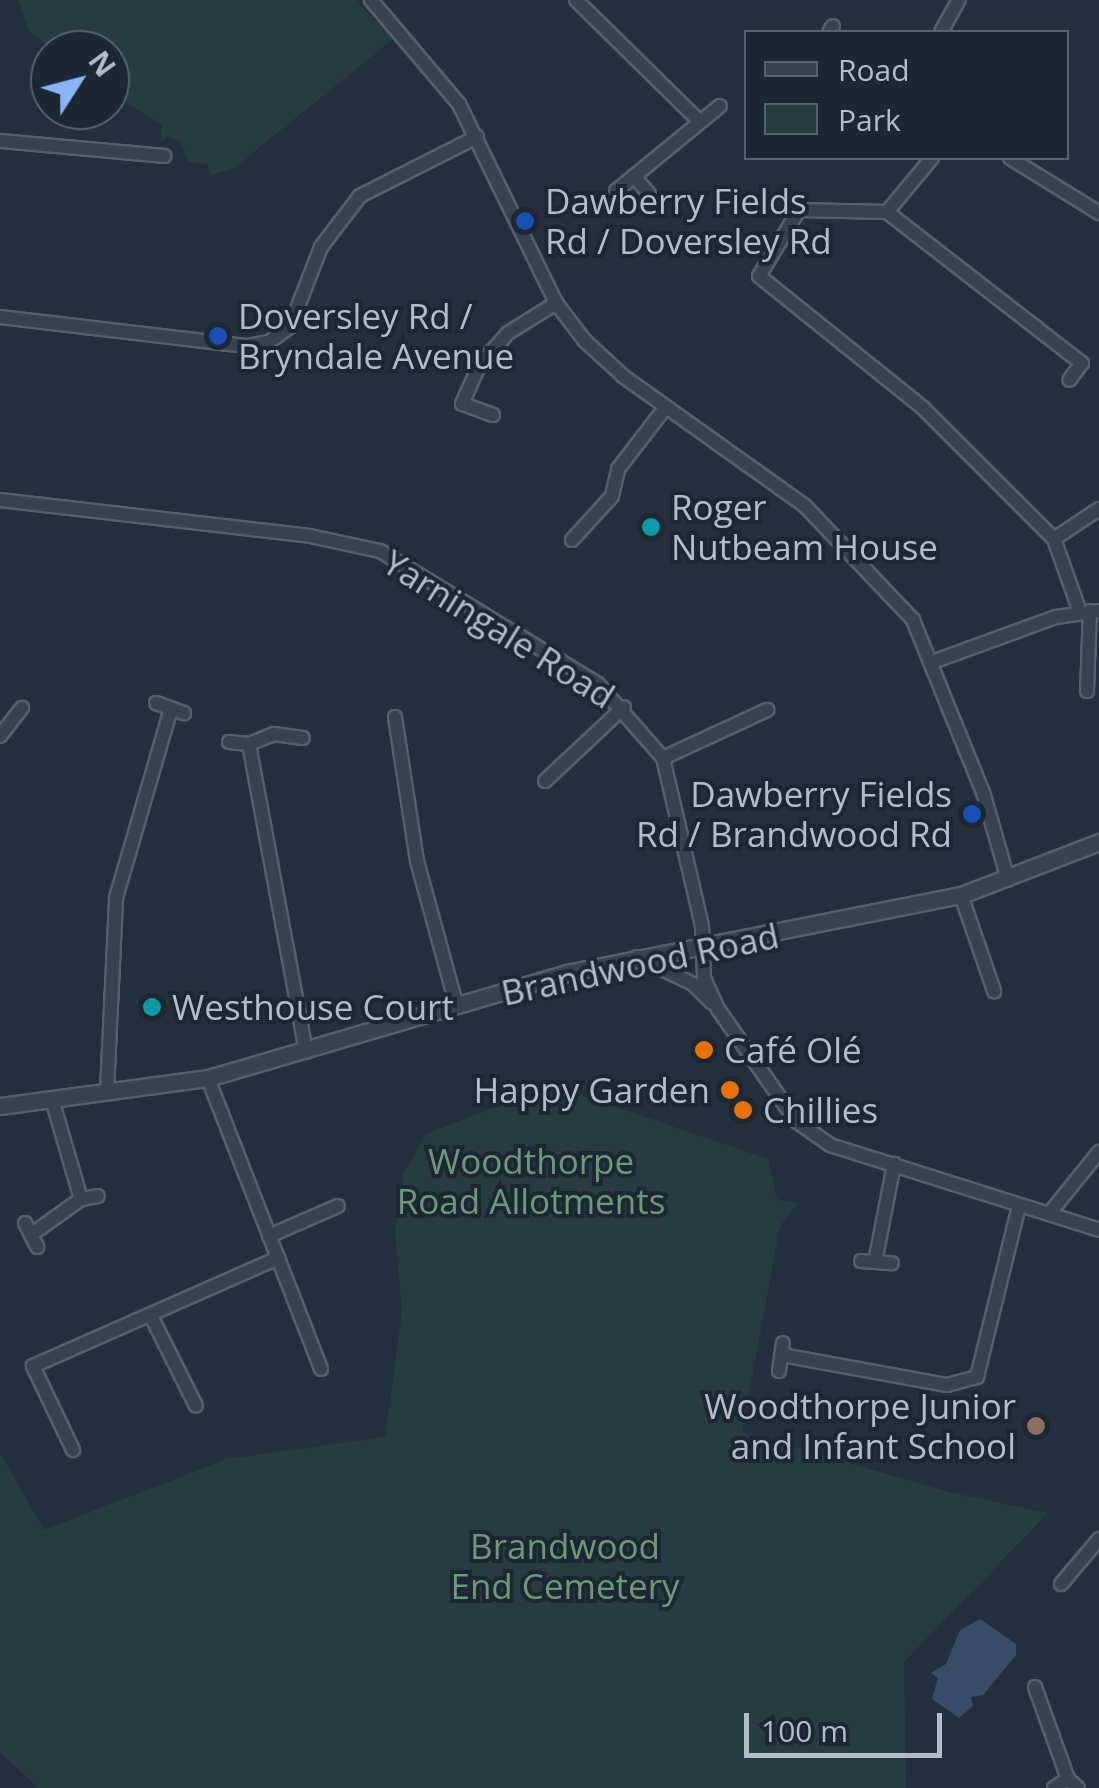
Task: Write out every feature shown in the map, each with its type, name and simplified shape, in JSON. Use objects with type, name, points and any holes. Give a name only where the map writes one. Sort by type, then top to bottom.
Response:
[{"type":"street","points":[[371,0],[424,57],[477,137],[556,303],[585,341],[666,407],[774,482],[840,538],[913,620],[934,661],[1008,880]]},
{"type":"street","points":[[576,0],[699,122]]},
{"type":"street","points":[[941,30],[959,0]]},
{"type":"street","points":[[616,190],[720,106]]},
{"type":"street","points":[[0,317],[248,346],[269,342],[290,327],[321,247],[360,196],[418,161],[477,137]]},
{"type":"street","points":[[0,141],[164,156]]},
{"type":"street","points":[[887,212],[930,160]]},
{"type":"street","points":[[1013,160],[1099,213]]},
{"type":"street","points":[[634,176],[648,194]]},
{"type":"street","points":[[1069,380],[1082,363],[887,212],[799,210],[761,266],[762,282],[923,408],[1054,539],[1090,611],[1087,690]]},
{"type":"street","points":[[493,416],[462,404],[479,366],[508,333],[556,303]]},
{"type":"street","points":[[572,540],[612,496],[618,469],[666,407]]},
{"type":"street","name":"Yarningale Road","points":[[0,500],[310,536],[380,551],[598,684],[624,707],[663,758],[680,816],[704,978],[718,1009]]},
{"type":"street","points":[[1054,539],[1099,510]]},
{"type":"street","points":[[934,661],[1090,611]]},
{"type":"street","points":[[107,1092],[116,898],[178,711],[156,704]]},
{"type":"street","points":[[546,781],[624,707]]},
{"type":"street","points":[[0,736],[22,708]]},
{"type":"street","points":[[663,758],[767,710]]},
{"type":"street","points":[[396,717],[417,860],[457,1006]]},
{"type":"street","points":[[229,742],[249,744],[274,734],[303,738]]},
{"type":"street","points":[[249,744],[306,1052]]},
{"type":"street","name":"Brandwood Road","points":[[0,1106],[208,1078],[637,957],[961,896],[1099,842]]},
{"type":"street","points":[[961,896],[994,991]]},
{"type":"street","points":[[637,957],[693,984],[718,1009],[813,1137],[1099,1230]]},
{"type":"street","points":[[208,1078],[321,1369]]},
{"type":"street","points":[[52,1099],[81,1199]]},
{"type":"street","points":[[1049,1214],[1099,1152]]},
{"type":"street","points":[[876,1257],[894,1164]]},
{"type":"street","points":[[31,1235],[81,1199],[98,1196]]},
{"type":"street","points":[[269,1236],[338,1206]]},
{"type":"street","points":[[779,1371],[782,1349],[946,1385],[977,1377],[1019,1206]]},
{"type":"street","points":[[861,1261],[876,1257],[892,1263]]},
{"type":"street","points":[[73,1450],[33,1366],[152,1318],[278,1258]]},
{"type":"street","points":[[152,1318],[196,1406]]},
{"type":"street","points":[[1061,1584],[1099,1539]]},
{"type":"street","points":[[1035,1687],[1073,1783],[1054,1788]]},
{"type":"green space","points":[[18,0],[355,0],[393,39],[234,168],[211,175],[207,164],[188,161],[181,142],[168,136],[161,142],[162,125],[130,105],[130,30],[29,31]]},
{"type":"green space","name":"Brandwood End Cemetery","points":[[569,1091],[768,1159],[777,1199],[797,1204],[780,1226],[742,1432],[952,1493],[1048,1513],[904,1662],[906,1788],[38,1788],[0,1752],[0,1453],[44,1530],[227,1459],[385,1437],[402,1313],[395,1231],[404,1172],[426,1134],[516,1099]]},
{"type":"water","points":[[980,1619],[1016,1644],[1016,1655],[983,1695],[971,1697],[973,1706],[959,1718],[932,1699],[938,1678],[931,1673],[946,1664],[960,1630]]},
{"type":"place","name":"Dawberry Fields Rd / Doversley Rd","points":[[525,221]]},
{"type":"place","name":"Doversley Rd / Bryndale Avenue","points":[[218,336]]},
{"type":"place","name":"Roger Nutbeam House","points":[[651,527]]},
{"type":"place","name":"Dawberry Fields Rd / Brandwood Rd","points":[[972,814]]},
{"type":"place","name":"Westhouse Court","points":[[152,1007]]},
{"type":"place","name":"Café Olé","points":[[704,1050]]},
{"type":"place","name":"Happy Garden","points":[[730,1090]]},
{"type":"place","name":"Chillies","points":[[743,1110]]},
{"type":"place","name":"Woodthorpe Junior and Infant School","points":[[1036,1426]]},
{"type":"park label","name":"Woodthorpe Road Allotments","points":[[531,1181]]}]
